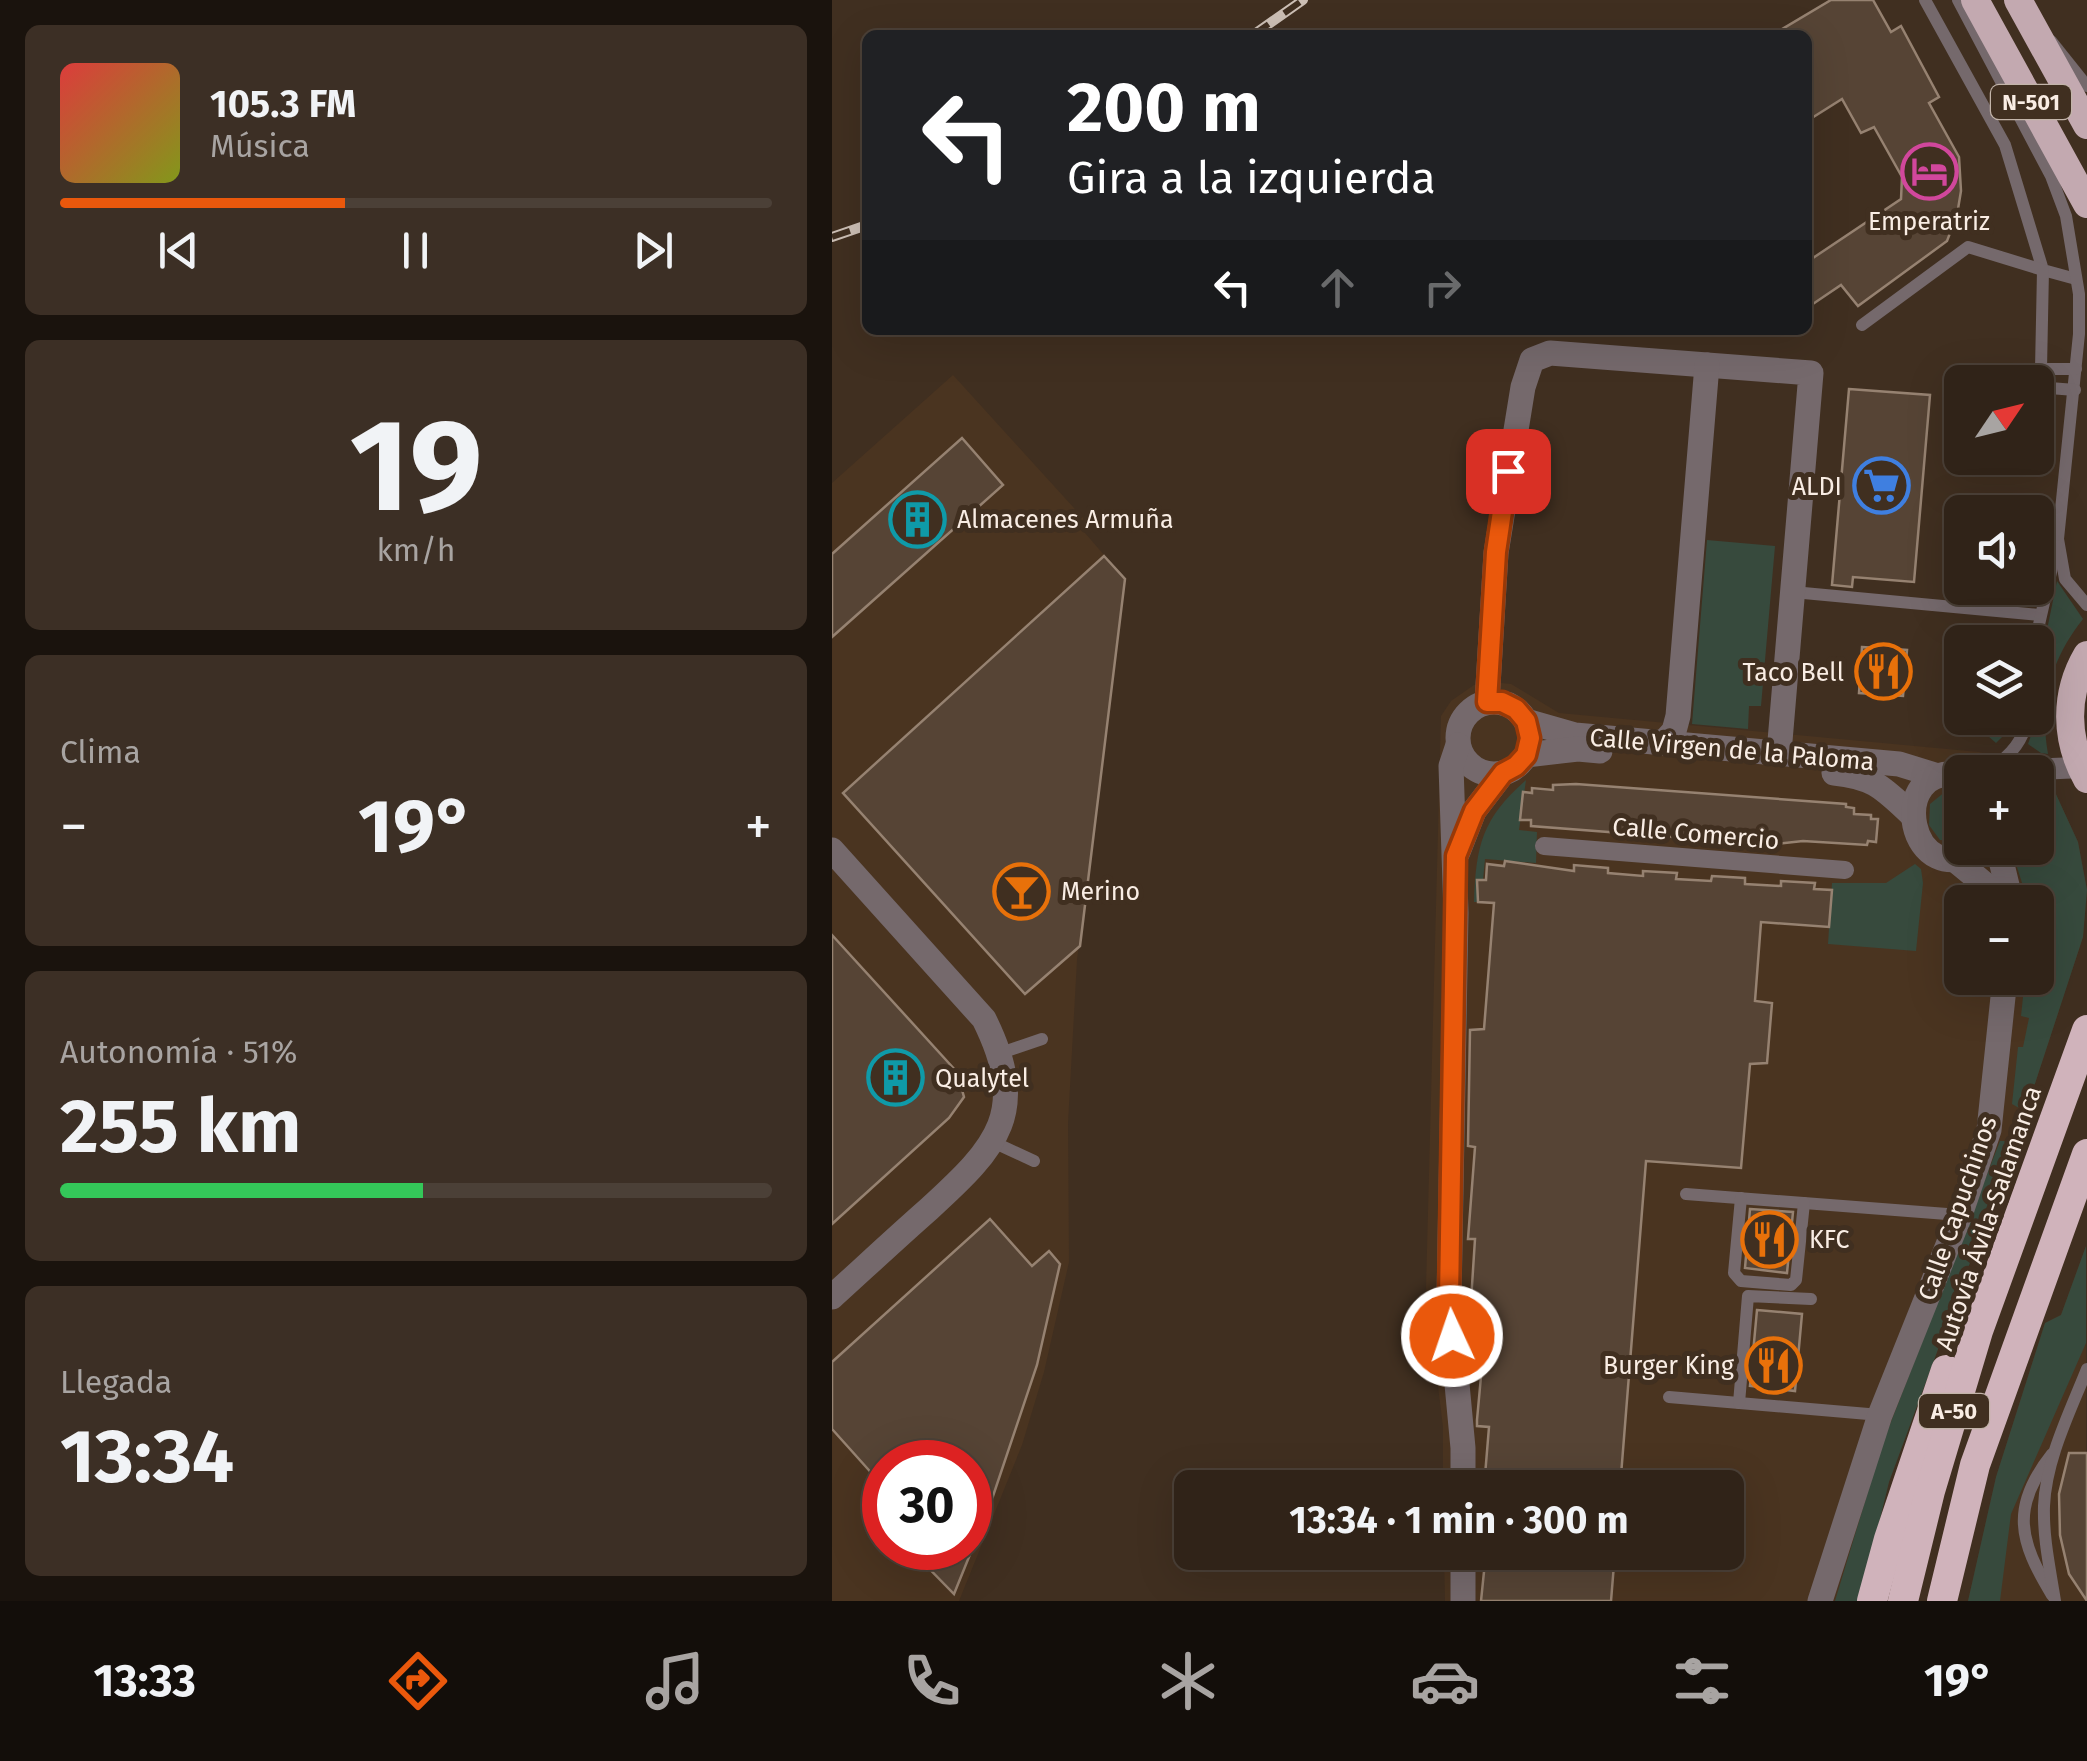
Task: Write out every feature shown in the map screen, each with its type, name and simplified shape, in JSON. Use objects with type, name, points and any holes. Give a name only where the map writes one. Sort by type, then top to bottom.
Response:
[{"type":"highway","name":"N-501","points":[[1976,0],[2086,204]]},
{"type":"highway","name":"N-501","points":[[2022,8],[2086,124]]},
{"type":"highway","points":[[2082,772],[2070,732],[2070,700],[2086,655]]},
{"type":"highway","name":"Autovía Ávila-Salamanca","points":[[1903,1601],[1930,1491],[1972,1349],[2086,1030]]},
{"type":"highway","name":"A-50","points":[[1942,1601],[1975,1465],[2086,1154]]},
{"type":"highway","points":[[1872,1601],[1963,1320],[2017,1224]]},
{"type":"highway","points":[[1960,1601],[1990,1471],[1992,1424]]},
{"type":"street","points":[[1487,702],[1496,552],[1528,367],[1538,356],[1550,353],[1811,373],[1780,753]]},
{"type":"street","points":[[1664,742],[1674,730],[1678,716],[1707,365]]},
{"type":"street","points":[[1456,856],[1474,811],[1503,773],[1526,755],[1530,738],[1526,721],[1516,709],[1502,702],[1474,707],[1464,718],[1451,766],[1456,856],[1449,1299],[1463,1470]]},
{"type":"street","name":"Calle Virgen de la Paloma","points":[[1526,721],[1576,735],[1899,764],[1944,775]]},
{"type":"street","points":[[1458,745],[1467,762],[1484,773],[1503,773]]},
{"type":"street","name":"Calle Virgen de la Paloma","points":[[1526,755],[1578,750],[1861,776],[1882,786],[1911,814],[1922,844],[1944,857]]},
{"type":"street","points":[[1911,814],[1924,785],[1944,778]]},
{"type":"street","name":"Calle Comercio","points":[[1544,846],[1845,870]]},
{"type":"street","points":[[832,850],[984,1019],[1001,1053],[1006,1096],[994,1142],[969,1173],[832,1297]]},
{"type":"street","points":[[1960,865],[1985,885]]},
{"type":"street","name":"Calle Capuchinos","points":[[1820,1601],[1880,1415],[1990,1130],[2003,995]]},
{"type":"street","points":[[1463,1570],[1463,1601]]},
{"type":"lane","points":[[1924,0],[2004,145],[2043,270],[2041,369],[2076,370]]},
{"type":"lane","points":[[1958,0],[2051,176],[2066,216],[2076,278],[2076,390],[2058,539],[2038,625]]},
{"type":"lane","points":[[2022,8],[2066,56],[2086,86]]},
{"type":"lane","points":[[1862,325],[1968,247],[2076,278]]},
{"type":"lane","points":[[2054,388],[2076,390]]},
{"type":"lane","points":[[2058,539],[2065,579],[2086,605]]},
{"type":"lane","points":[[1793,592],[2039,615]]},
{"type":"lane","points":[[2054,765],[2082,772]]},
{"type":"lane","points":[[2054,773],[2082,772]]},
{"type":"lane","points":[[1001,1053],[1042,1039]]},
{"type":"lane","points":[[994,1142],[1034,1161]]},
{"type":"lane","points":[[1686,1194],[1960,1214]]},
{"type":"lane","points":[[1741,1198],[1734,1273],[1741,1282],[1791,1285],[1796,1280],[1804,1203]]},
{"type":"lane","points":[[1739,1403],[1748,1296],[1810,1299]]},
{"type":"lane","points":[[2055,1601],[2044,1534],[2044,1500],[2056,1450],[2086,1369]]},
{"type":"lane","points":[[1668,1397],[1880,1415]]},
{"type":"lane","points":[[2055,1601],[2025,1546],[2022,1528],[2030,1488],[2056,1450]]},
{"type":"shaded area","points":[[953,375],[1084,519],[1078,525],[1125,579],[1077,960],[1068,1123],[1069,1262],[1044,1372],[1022,1445],[992,1519],[992,1440],[862,1440],[862,1570],[972,1570],[959,1601],[832,1601],[832,483]]},
{"type":"shaded area","points":[[1491,682],[1511,684],[1559,713],[1979,752],[1990,755],[1944,755],[1944,865],[2054,865],[2054,790],[2078,842],[2087,890],[2083,937],[2026,1111],[1889,1482],[1860,1601],[1445,1601],[1444,1570],[1744,1570],[1744,1470],[1443,1470],[1443,1427],[1426,1288],[1441,716],[1451,701],[1474,685]]},
{"type":"shaded area","points":[[2086,1246],[2086,1601],[1968,1601],[1996,1477],[2045,1323],[2061,1315]]},
{"type":"green space","points":[[1707,540],[1775,546],[1761,706],[1749,706],[1748,729],[1692,724]]},
{"type":"green space","points":[[2057,581],[2083,619],[2054,669],[2054,625],[2048,625]]},
{"type":"green space","points":[[1988,735],[2003,735],[1996,743]]},
{"type":"green space","points":[[2031,735],[2046,735],[2048,754],[2041,753],[2028,744]]},
{"type":"green space","points":[[1526,780],[1519,830],[1537,832],[1536,863],[1485,859],[1483,880],[1477,881],[1478,902],[1474,902],[1477,864],[1484,834],[1500,808]]},
{"type":"green space","points":[[2054,790],[2078,842],[2087,890],[2083,937],[2026,1111],[1889,1482],[1860,1601],[1835,1601],[1882,1445],[2000,1141],[2009,1141],[2019,1108],[2012,1104],[2018,1047],[2023,1047],[2029,1018],[2021,1016],[2023,995],[2054,995],[2054,885],[2023,885],[2016,865],[2054,865]]},
{"type":"green space","points":[[1944,793],[1944,840],[1929,825],[1930,804]]},
{"type":"green space","points":[[1915,864],[1921,869],[1923,883],[1916,951],[1828,944],[1832,883],[1886,883]]},
{"type":"green space","points":[[2086,1246],[2086,1343],[2011,1514],[2000,1601],[1968,1601],[1996,1477],[2045,1323],[2061,1315]]},
{"type":"building","name":"Emperatriz","points":[[1831,0],[1873,0],[1891,32],[1901,26],[1939,97],[1929,103],[1959,157],[1961,191],[1947,241],[1858,306],[1841,285],[1812,305],[1812,259],[1901,199],[1902,177],[1874,127],[1861,133],[1842,99],[1812,118],[1812,30],[1780,30]]},
{"type":"building","name":"ALDI","points":[[1849,389],[1930,395],[1914,582],[1853,577],[1852,587],[1832,585]]},
{"type":"building","name":"Almacenes Armuña","points":[[962,438],[1003,485],[832,637],[832,554]]},
{"type":"building","points":[[1104,556],[1125,579],[1080,946],[1025,994],[843,793]]},
{"type":"building","name":"Taco Bell","points":[[1862,647],[1907,650],[1903,696],[1859,693]]},
{"type":"building","points":[[1576,784],[1846,804],[1854,808],[1854,814],[1878,819],[1876,842],[1757,843],[1757,838],[1707,835],[1699,839],[1531,826],[1531,820],[1520,820],[1523,792]]},
{"type":"building","points":[[1505,861],[1574,871],[1574,865],[1643,876],[1643,871],[1677,873],[1676,879],[1711,881],[1712,876],[1745,878],[1745,884],[1815,883],[1814,889],[1832,890],[1829,927],[1761,922],[1755,1001],[1772,1003],[1767,1063],[1750,1064],[1741,1168],[1646,1161],[1621,1470],[1485,1470],[1489,1427],[1477,1426],[1485,1333],[1469,1332],[1475,1239],[1468,1239],[1475,1147],[1468,1146],[1470,1030],[1484,1029],[1494,903],[1478,902],[1477,880],[1486,880],[1487,864],[1504,866]]},
{"type":"building","name":"Qualytel","points":[[832,935],[957,1072],[964,1097],[949,1118],[832,1224]]},
{"type":"building","name":"KFC","points":[[1750,1209],[1793,1212],[1787,1273],[1745,1268]]},
{"type":"building","points":[[990,1219],[1032,1266],[1049,1251],[1060,1264],[1037,1365],[992,1499],[992,1440],[862,1440],[862,1462],[832,1429],[832,1362]]},
{"type":"building","name":"Burger King","points":[[1757,1310],[1802,1314],[1795,1391],[1750,1386]]},
{"type":"building","points":[[2069,1453],[2087,1453],[2087,1601],[2069,1574],[2060,1535],[2059,1494]]},
{"type":"building","points":[[931,1570],[964,1570],[954,1594]]},
{"type":"building","points":[[1484,1570],[1614,1570],[1611,1601],[1481,1601]]},
{"type":"railway","points":[[1260,30],[1303,0]]},
{"type":"railway","points":[[832,237],[862,227]]},
{"type":"place","name":"Emperatriz","points":[[1929,172]]},
{"type":"place","name":"ALDI","points":[[1881,486]]},
{"type":"place","name":"Almacenes Armuña","points":[[918,519]]},
{"type":"place","name":"Taco Bell","points":[[1883,672]]},
{"type":"place","name":"Merino","points":[[1022,891]]},
{"type":"place","name":"Qualytel","points":[[896,1078]]},
{"type":"place","name":"KFC","points":[[1770,1239]]},
{"type":"place","name":"Burger King","points":[[1773,1365]]},
{"type":"route","points":[[1452,1336],[1449,1299],[1456,856],[1474,811],[1503,773],[1526,755],[1530,738],[1526,721],[1516,709],[1502,702],[1487,702],[1496,552],[1508,471]]}]
